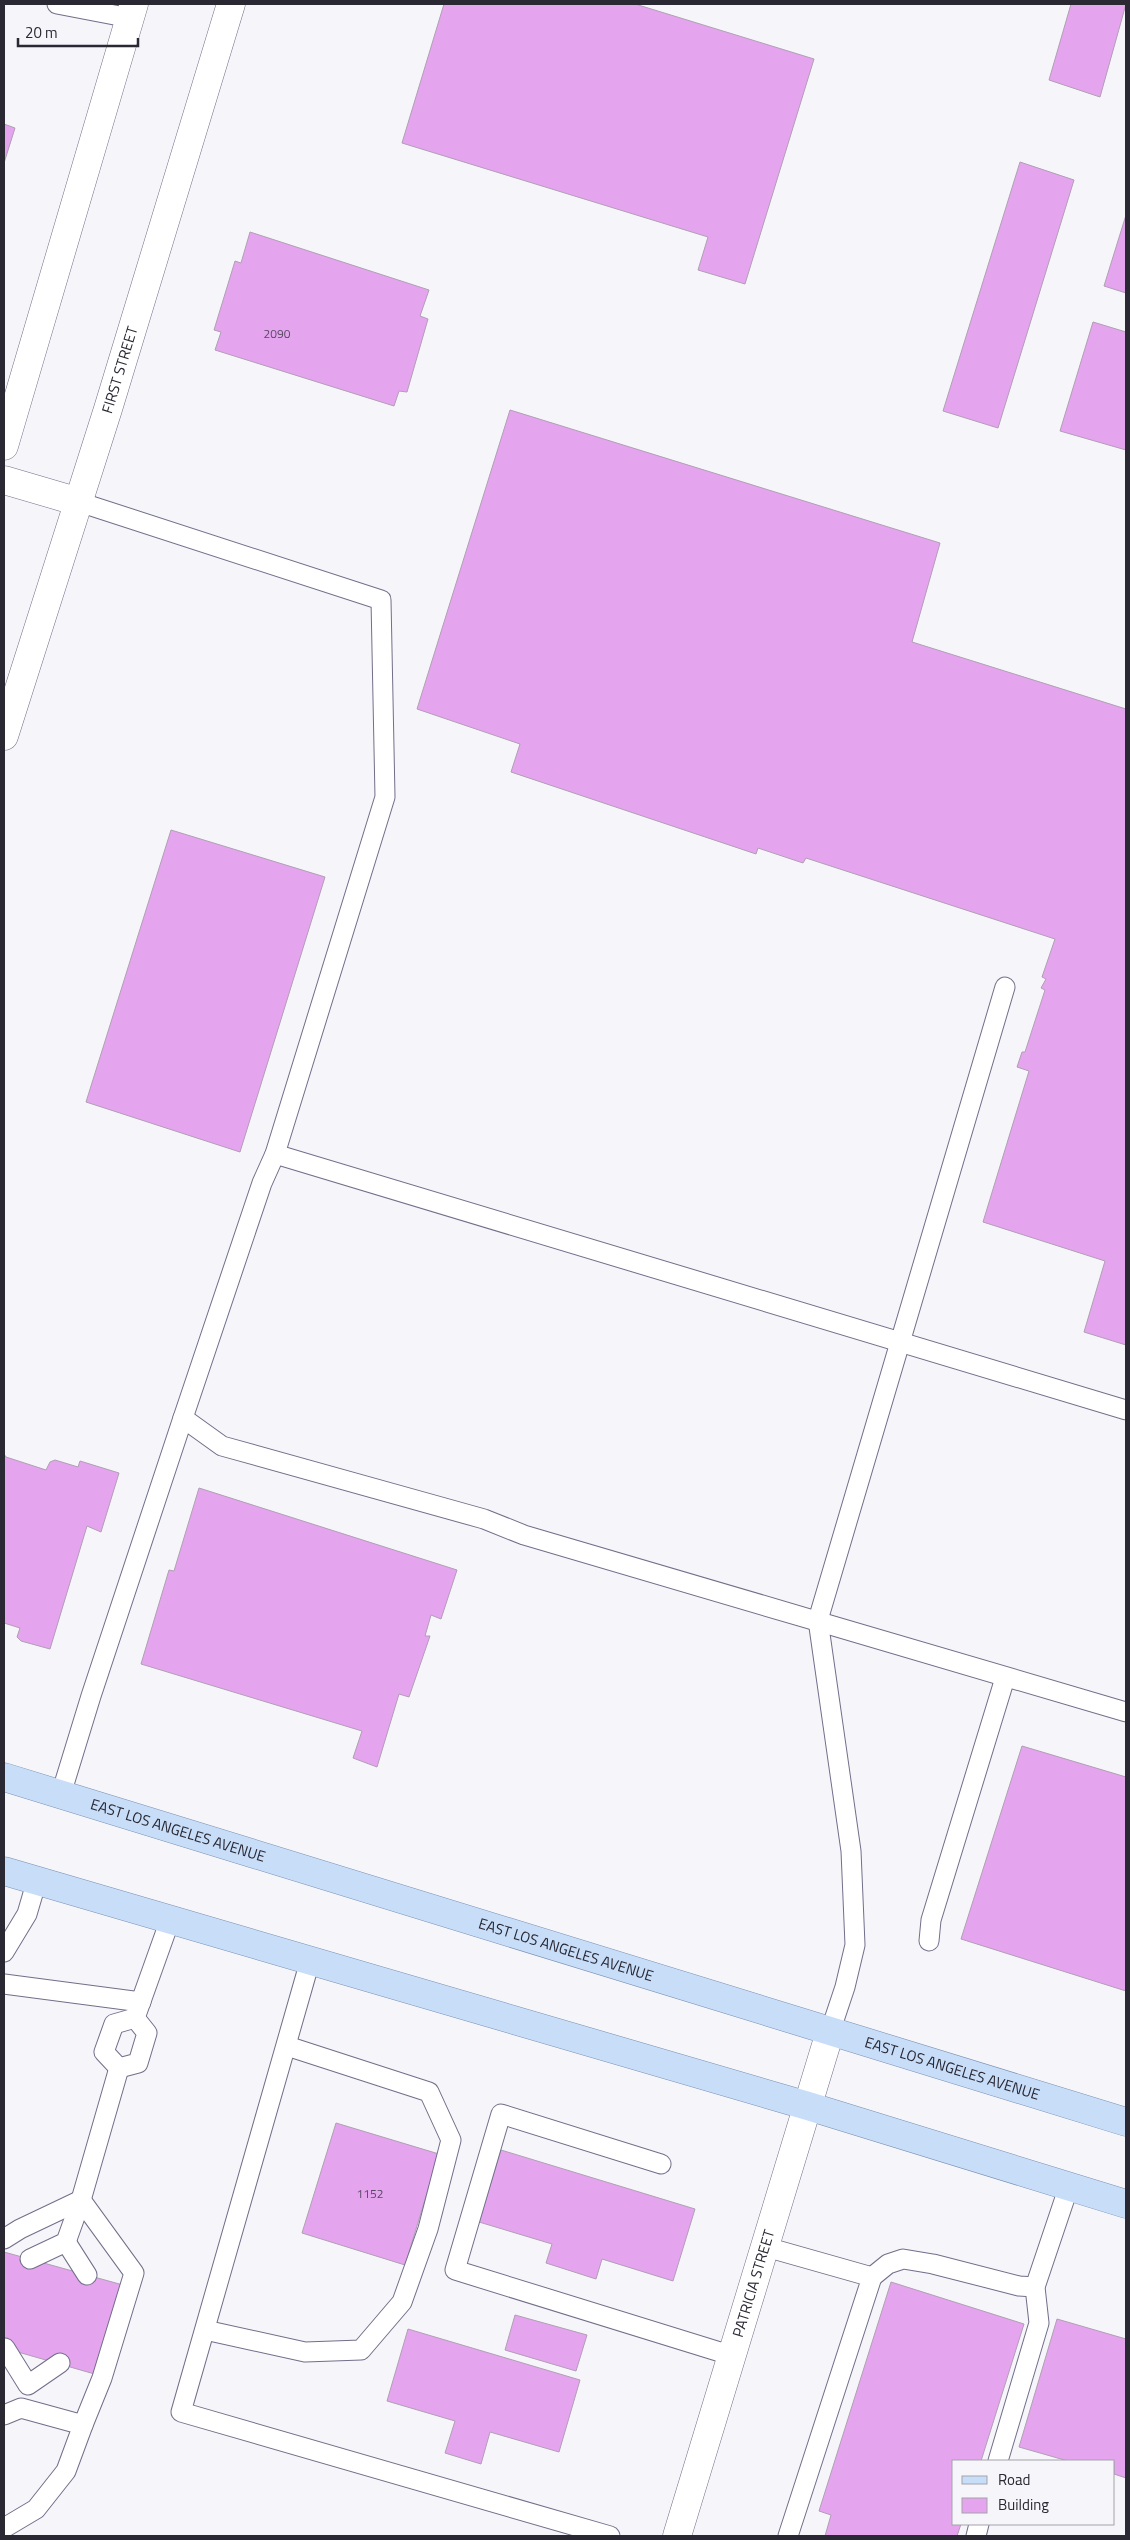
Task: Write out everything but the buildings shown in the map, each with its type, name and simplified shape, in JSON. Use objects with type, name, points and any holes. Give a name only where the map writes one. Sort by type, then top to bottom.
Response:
[{"type":"main road","name":"FIRST STREET","points":[[4,736],[79,502],[231,4]]},
{"type":"main road","points":[[4,446],[132,11]]},
{"type":"main road","points":[[4,480],[79,502]]},
{"type":"main road","name":"EAST LOS ANGELES AVENUE","points":[[4,1777],[1126,2122]]},
{"type":"main road","points":[[4,1871],[808,2106],[1126,2204]]},
{"type":"main road","name":"PATRICIA STREET","points":[[677,2536],[830,2032]]},
{"type":"lane","points":[[57,4],[132,11]]},
{"type":"lane","points":[[61,1794],[91,1696],[183,1418],[262,1183],[275,1154],[385,797],[381,600],[79,502]]},
{"type":"lane","points":[[830,2032],[845,1987],[855,1944],[851,1851],[818,1620],[1005,987]]},
{"type":"lane","points":[[275,1154],[1126,1410]]},
{"type":"lane","points":[[183,1418],[222,1446],[484,1520],[524,1535],[818,1620],[1005,1678],[1126,1712]]},
{"type":"lane","points":[[929,1941],[930,1920],[1005,1678]]},
{"type":"lane","points":[[5,1947],[26,1914],[37,1880]]},
{"type":"lane","points":[[119,2068],[104,2052],[114,2024],[138,2010],[170,1920]]},
{"type":"lane","points":[[310,1961],[181,2412],[610,2536]]},
{"type":"lane","points":[[4,1984],[138,2010]]},
{"type":"lane","points":[[119,2068],[138,2063],[148,2033],[138,2010]]},
{"type":"lane","points":[[205,2330],[305,2352],[361,2350],[402,2302],[428,2228],[451,2140],[429,2092],[287,2046]]},
{"type":"lane","points":[[30,2258],[66,2242],[81,2200],[119,2068]]},
{"type":"lane","points":[[661,2164],[501,2114],[455,2270],[733,2356]]},
{"type":"lane","points":[[998,2460],[1039,2323],[1035,2287],[1069,2186]]},
{"type":"lane","points":[[4,2239],[20,2229],[81,2200]]},
{"type":"lane","points":[[4,2528],[36,2509],[66,2471],[102,2378],[134,2273],[81,2200]]},
{"type":"lane","points":[[66,2242],[88,2275]]},
{"type":"lane","points":[[766,2247],[872,2277]]},
{"type":"lane","points":[[788,2536],[872,2277],[888,2264],[903,2258],[1019,2286],[1035,2287]]},
{"type":"lane","points":[[5,2348],[28,2385]]},
{"type":"lane","points":[[60,2364],[28,2385],[12,2412],[83,2425]]}]
